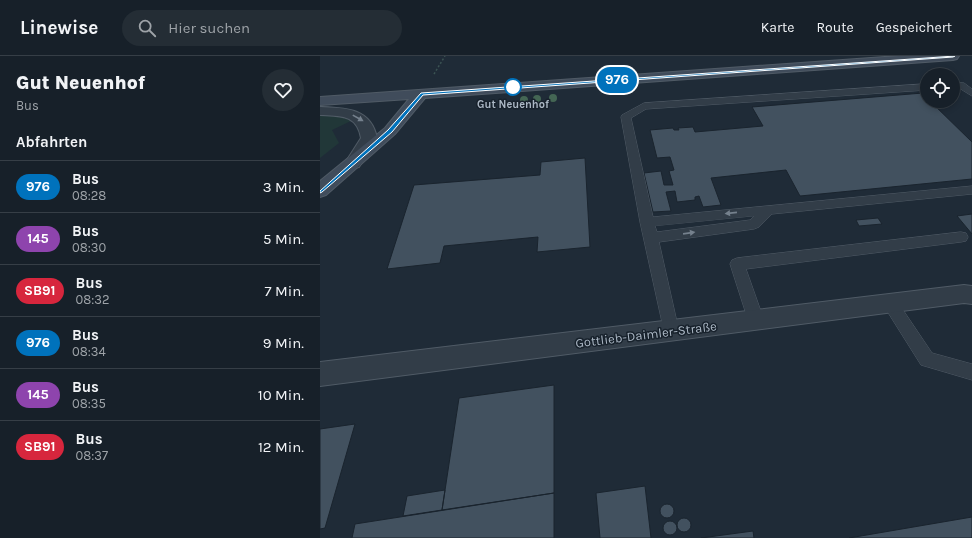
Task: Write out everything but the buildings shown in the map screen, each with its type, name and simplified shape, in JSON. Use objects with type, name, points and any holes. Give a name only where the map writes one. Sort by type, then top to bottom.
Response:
[{"type":"street","points":[[320,101],[953,56]]},
{"type":"street","points":[[320,191],[390,131],[421,94]]},
{"type":"street","points":[[320,111],[350,114],[363,121],[368,126],[369,138],[353,163]]},
{"type":"street","name":"Gottlieb-Daimler-Straße","points":[[320,374],[964,294],[972,295]]},
{"type":"lane","points":[[960,85],[972,93]]},
{"type":"lane","points":[[671,331],[626,116],[644,106],[920,87]]},
{"type":"lane","points":[[647,222],[972,190]]},
{"type":"lane","points":[[651,238],[754,224],[770,209]]},
{"type":"lane","points":[[756,320],[737,264],[962,237]]},
{"type":"lane","points":[[890,303],[928,359],[972,372]]},
{"type":"path","points":[[432,78],[445,56]]},
{"type":"green space","points":[[320,113],[338,115],[351,121],[332,130],[339,143],[320,158]]},
{"type":"bus line","name":"976","points":[[320,191],[390,131],[421,94],[953,56]]},
{"type":"place","name":"Gut Neuenhof","points":[[513,87]]}]
